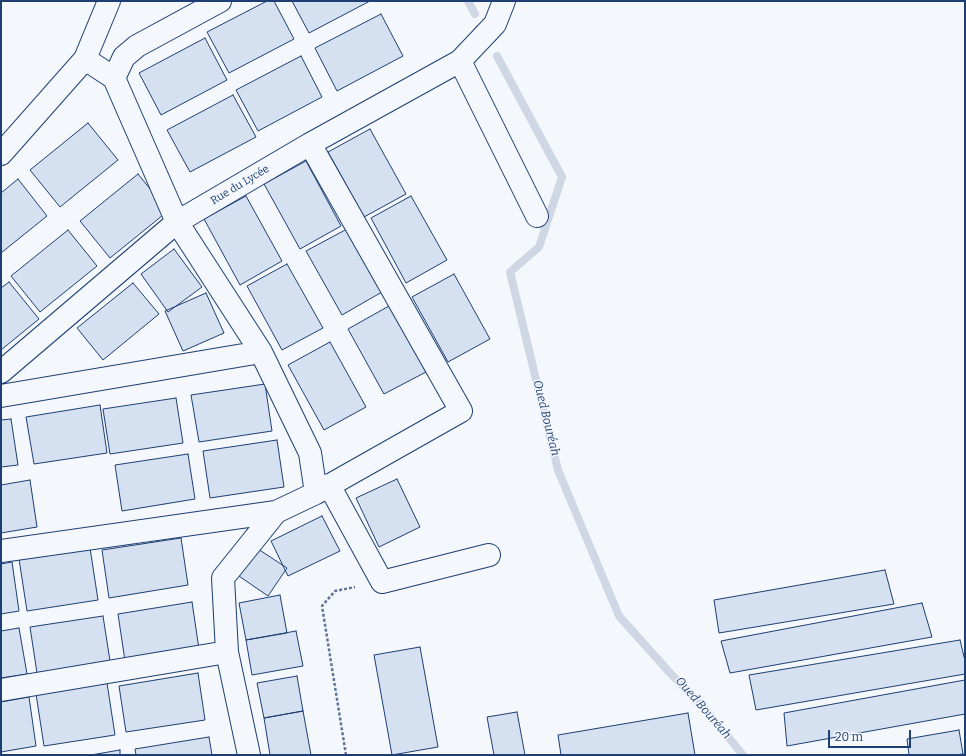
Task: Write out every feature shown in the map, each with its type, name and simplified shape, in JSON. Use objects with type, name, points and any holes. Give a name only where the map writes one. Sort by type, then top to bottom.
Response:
[{"type":"street","points":[[1,154],[85,59],[109,1]]},
{"type":"street","points":[[114,78],[124,57],[137,46],[220,1]]},
{"type":"street","name":"Rue du Lycée","points":[[1,372],[177,222],[310,144],[460,61],[495,24],[504,1]]},
{"type":"street","points":[[85,59],[114,78],[177,222],[261,352],[310,453],[322,489],[382,582],[489,555]]},
{"type":"street","points":[[460,61],[537,216]]},
{"type":"street","points":[[1,551],[276,512],[322,489],[461,410],[310,144]]},
{"type":"street","points":[[1,396],[261,352]]},
{"type":"street","points":[[249,755],[227,652],[222,578],[276,512]]},
{"type":"street","points":[[1,690],[227,652]]},
{"type":"path","points":[[346,755],[322,606],[335,591],[382,582]]},
{"type":"building","points":[[267,1],[274,1],[294,39],[229,73],[207,32]]},
{"type":"building","points":[[292,1],[370,1],[309,33]]},
{"type":"building","points":[[381,14],[403,56],[337,91],[315,48]]},
{"type":"building","points":[[205,38],[227,80],[161,115],[139,73]]},
{"type":"building","points":[[301,56],[322,97],[258,131],[236,90]]},
{"type":"building","points":[[233,95],[256,137],[190,172],[167,130]]},
{"type":"building","points":[[88,123],[118,160],[60,207],[30,170]]},
{"type":"building","points":[[370,129],[406,194],[364,217],[328,152]]},
{"type":"building","points":[[306,161],[341,226],[300,249],[264,184]]},
{"type":"building","points":[[138,174],[168,211],[110,258],[80,221]]},
{"type":"building","points":[[18,179],[47,216],[1,253],[1,193]]},
{"type":"building","points":[[246,196],[282,261],[240,285],[204,219]]},
{"type":"building","points":[[411,196],[447,260],[406,283],[371,218]]},
{"type":"building","points":[[347,229],[382,292],[342,315],[306,251]]},
{"type":"building","points":[[68,230],[97,266],[40,312],[11,276]]},
{"type":"building","points":[[174,249],[202,287],[168,312],[141,274]]},
{"type":"building","points":[[287,264],[323,328],[282,350],[247,286]]},
{"type":"building","points":[[454,274],[490,339],[448,362],[412,297]]},
{"type":"building","points":[[9,282],[39,319],[1,350],[1,288]]},
{"type":"building","points":[[133,283],[159,314],[103,360],[77,328]]},
{"type":"building","points":[[206,293],[224,333],[183,351],[165,311]]},
{"type":"building","points":[[389,306],[426,372],[384,394],[348,329]]},
{"type":"building","points":[[330,342],[366,407],[324,430],[288,365]]},
{"type":"building","points":[[265,384],[272,431],[199,442],[191,395]]},
{"type":"building","points":[[176,398],[183,443],[110,454],[103,409]]},
{"type":"building","points":[[100,405],[107,453],[34,464],[26,417]]},
{"type":"building","points":[[11,419],[18,465],[1,467],[1,420]]},
{"type":"building","points":[[277,440],[284,487],[210,498],[203,451]]},
{"type":"building","points":[[188,454],[195,499],[122,511],[115,465]]},
{"type":"building","points":[[397,479],[420,527],[379,547],[356,498]]},
{"type":"building","points":[[30,480],[37,527],[1,533],[1,485]]},
{"type":"building","points":[[322,516],[340,551],[288,576],[271,541]]},
{"type":"building","points":[[181,538],[188,585],[109,598],[102,550]]},
{"type":"building","points":[[255,547],[287,568],[268,596],[236,574]]},
{"type":"building","points":[[90,548],[98,600],[27,611],[19,559]]},
{"type":"building","points":[[12,562],[19,611],[1,614],[1,564]]},
{"type":"building","points":[[885,570],[894,604],[719,633],[714,600]]},
{"type":"building","points":[[280,595],[287,633],[246,640],[239,603]]},
{"type":"building","points":[[192,602],[199,649],[125,661],[118,614]]},
{"type":"building","points":[[922,603],[932,637],[730,673],[721,641]]},
{"type":"building","points":[[103,616],[110,661],[37,673],[30,627]]},
{"type":"building","points":[[19,628],[27,674],[1,678],[1,631]]},
{"type":"building","points":[[296,631],[303,666],[252,675],[246,640]]},
{"type":"building","points":[[960,640],[965,661],[965,674],[756,710],[749,675]]},
{"type":"building","points":[[420,647],[438,747],[392,755],[374,655]]},
{"type":"building","points":[[198,673],[205,720],[126,732],[119,686]]},
{"type":"building","points":[[297,676],[303,711],[264,718],[257,683]]},
{"type":"building","points":[[965,680],[965,714],[787,746],[784,713]]},
{"type":"building","points":[[107,683],[115,735],[44,746],[36,694]]},
{"type":"building","points":[[29,697],[36,746],[1,752],[1,702]]},
{"type":"building","points":[[303,711],[311,755],[270,755],[264,718]]},
{"type":"building","points":[[517,712],[525,755],[494,755],[487,717]]},
{"type":"building","points":[[688,713],[695,755],[561,755],[558,735]]},
{"type":"building","points":[[959,730],[963,754],[909,755],[907,739]]},
{"type":"building","points":[[209,737],[212,755],[136,755],[135,749]]},
{"type":"building","points":[[120,750],[120,755],[91,755]]},
{"type":"waterway","name":"Oued Bouréah","points":[[468,1],[475,14]]},
{"type":"waterway","name":"Oued Bouréah","points":[[497,56],[562,177],[539,247],[510,272],[558,470],[619,616],[670,673],[705,709],[743,755]]}]
